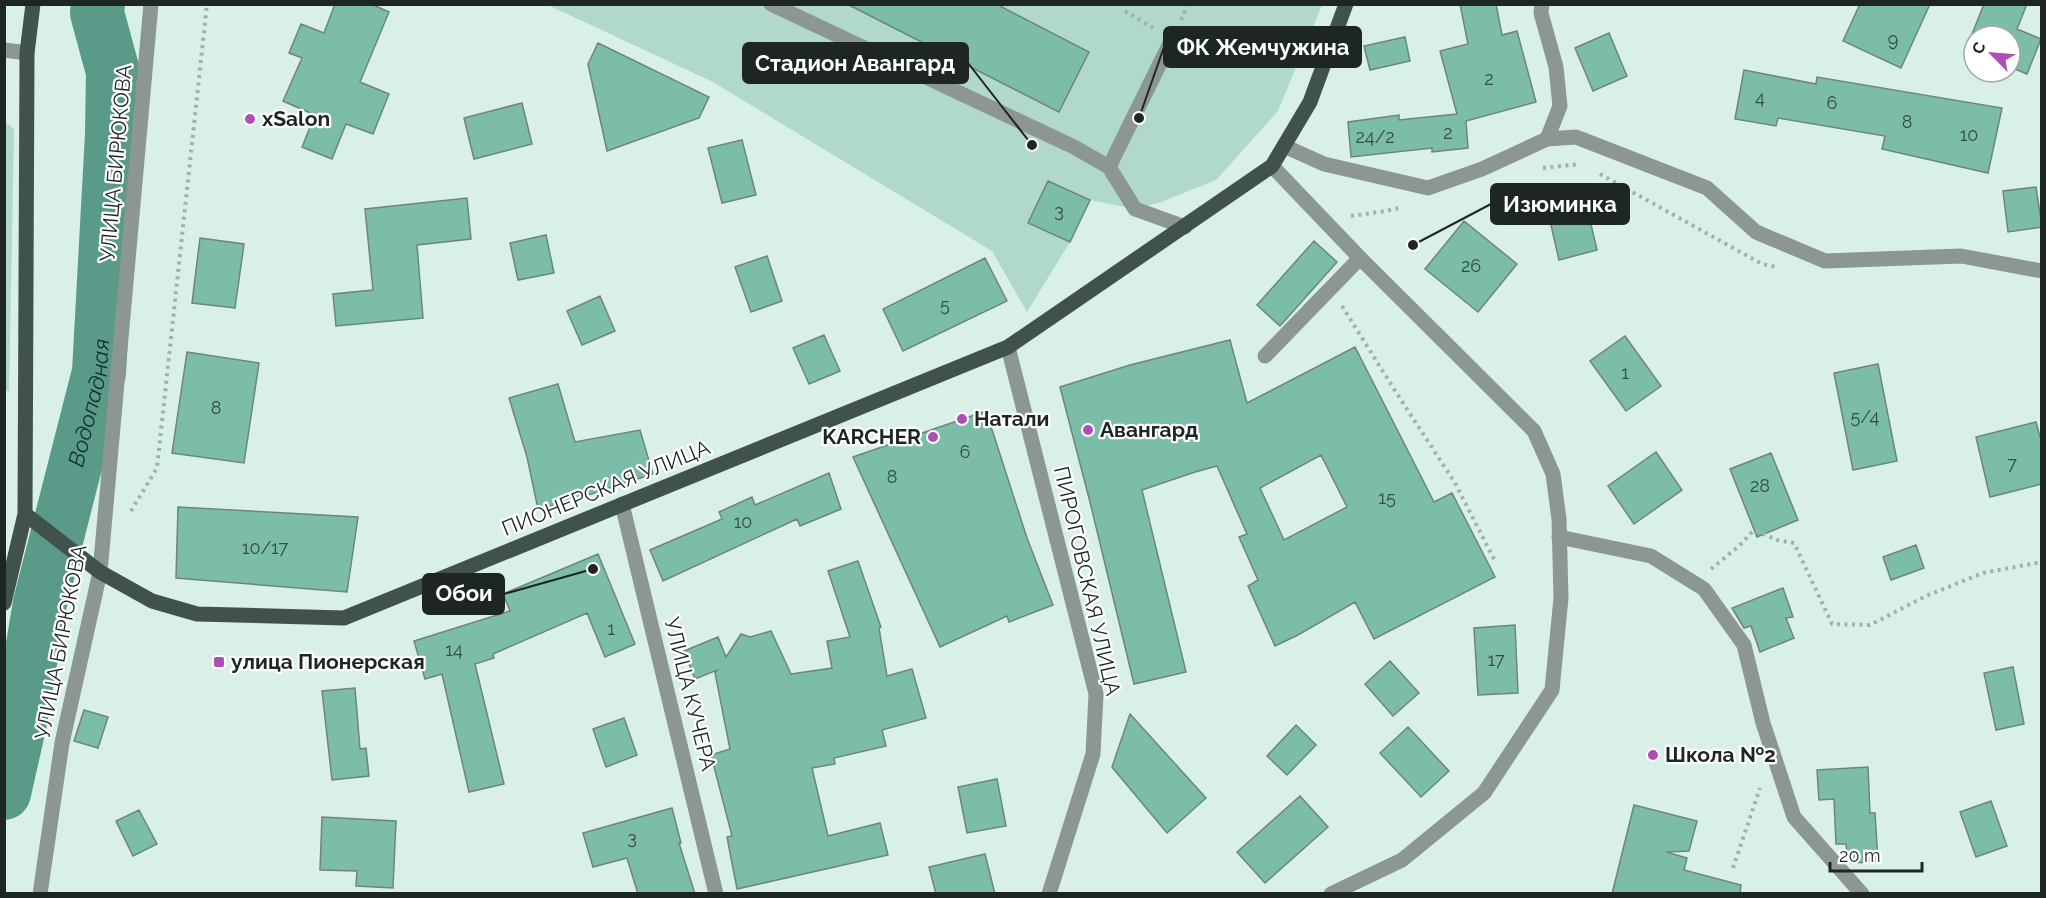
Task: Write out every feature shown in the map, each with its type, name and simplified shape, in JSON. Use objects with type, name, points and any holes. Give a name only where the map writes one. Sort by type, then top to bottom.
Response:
[{"type":"main road","points":[[4,603],[25,514],[27,53],[33,4]]},
{"type":"main road","points":[[1272,166],[1310,102],[1346,4]]},
{"type":"main road","name":"ПИОНЕРСКАЯ УЛИЦА","points":[[25,514],[100,573],[152,601],[197,614],[344,618],[1008,347],[1272,166]]},
{"type":"street","name":"УЛИЦА БИРЮКОВА","points":[[40,894],[62,743],[100,573],[151,4]]},
{"type":"street","points":[[771,4],[1074,147],[1109,167],[1135,209],[1185,227]]},
{"type":"street","points":[[1542,4],[1541,13],[1556,67],[1560,106],[1547,139]]},
{"type":"street","points":[[1109,167],[1173,39]]},
{"type":"street","points":[[4,51],[27,53]]},
{"type":"street","points":[[1284,146],[1324,164],[1428,188],[1482,169],[1547,139],[1576,137],[1707,188],[1756,232],[1825,261],[1961,256],[2042,271]]},
{"type":"street","points":[[1272,166],[1360,258],[1534,431],[1553,474],[1559,519],[1561,598],[1552,690],[1484,793],[1401,860],[1330,894]]},
{"type":"street","points":[[1265,356],[1360,258]]},
{"type":"street","name":"ПИРОГОВСКАЯ УЛИЦА","points":[[1008,347],[1096,694],[1093,754],[1049,894]]},
{"type":"street","name":"УЛИЦА КУЧЕРА","points":[[622,504],[716,894]]},
{"type":"street","points":[[1559,537],[1651,556],[1704,589],[1744,645],[1763,723],[1794,817],[1856,891]]},
{"type":"path","points":[[130,518],[131,507],[157,468],[207,4]]},
{"type":"path","points":[[1125,12],[1173,39]]},
{"type":"path","points":[[1536,170],[1582,164]]},
{"type":"path","points":[[1592,169],[1762,264],[1782,268]]},
{"type":"path","points":[[1342,217],[1386,211],[1409,205]]},
{"type":"path","points":[[1333,285],[1346,314],[1455,483],[1496,563]]},
{"type":"path","points":[[1704,589],[1711,570],[1754,530],[1777,540],[1794,543],[1832,624],[1870,625],[1926,596],[1983,573],[2042,562]]},
{"type":"path","points":[[1733,868],[1772,751]]},
{"type":"green space","points":[[548,5],[1322,5],[1278,111],[1216,180],[1161,202],[1135,209],[1090,200],[1070,242],[1027,312],[992,251],[713,82]]},
{"type":"green space","points":[[5,122],[14,129],[9,391],[5,391]]},
{"type":"building","points":[[335,4],[371,4],[389,12],[360,82],[389,94],[373,134],[346,124],[332,159],[302,147],[315,115],[283,101],[302,58],[289,53],[301,24],[324,33]]},
{"type":"building","points":[[847,4],[996,4],[1089,52],[1059,112]]},
{"type":"building","points":[[1460,4],[1496,4],[1502,35],[1517,31],[1536,102],[1466,121],[1468,148],[1432,152],[1432,148],[1351,157],[1348,122],[1399,115],[1399,120],[1457,114],[1440,51],[1468,44]]},
{"type":"building","points":[[1860,4],[1930,4],[1901,68],[1843,41]]},
{"type":"building","points":[[1984,4],[2027,4],[2019,24],[1976,24]]},
{"type":"building","points":[[2022,31],[2041,39],[2027,74],[2022,72]]},
{"type":"building","points":[[1609,33],[1627,76],[1593,91],[1575,48]]},
{"type":"building","points":[[1405,37],[1410,61],[1370,70],[1364,46]]},
{"type":"building","points":[[598,43],[709,97],[699,118],[607,151],[588,64]]},
{"type":"building","points":[[1744,70],[1816,84],[1817,77],[2002,108],[1988,173],[1882,149],[1885,136],[1778,118],[1776,126],[1735,119]]},
{"type":"building","points":[[522,103],[532,144],[474,159],[464,118]]},
{"type":"building","points":[[742,140],[756,195],[722,203],[708,148]]},
{"type":"building","points":[[1048,181],[1090,200],[1070,242],[1028,223]]},
{"type":"building","points":[[2036,187],[2042,227],[2008,232],[2003,191]]},
{"type":"building","points":[[467,198],[471,239],[417,245],[423,318],[336,326],[333,294],[373,290],[365,209]]},
{"type":"building","points":[[1586,203],[1597,250],[1559,260],[1548,212]]},
{"type":"building","points":[[1464,221],[1517,264],[1478,312],[1425,269]]},
{"type":"building","points":[[546,235],[554,273],[518,280],[510,243]]},
{"type":"building","points":[[200,238],[244,244],[235,308],[192,303]]},
{"type":"building","points":[[1314,241],[1337,262],[1280,326],[1257,305]]},
{"type":"building","points":[[767,256],[782,301],[751,312],[735,267]]},
{"type":"building","points":[[985,258],[1007,301],[903,351],[883,309]]},
{"type":"building","points":[[600,296],[615,331],[582,345],[567,311]]},
{"type":"building","points":[[824,335],[840,371],[809,384],[793,348]]},
{"type":"building","points":[[1625,336],[1661,386],[1626,411],[1590,361]]},
{"type":"building","points":[[1230,340],[1247,403],[1355,347],[1434,502],[1452,493],[1495,577],[1374,639],[1355,602],[1275,646],[1248,586],[1258,580],[1239,537],[1247,534],[1217,466],[1195,472],[1142,490],[1186,672],[1134,684],[1060,387],[1130,365]],"holes":[[[1321,455],[1347,507],[1284,540],[1260,488]]]},
{"type":"building","points":[[187,352],[259,363],[244,463],[172,453]]},
{"type":"building","points":[[1878,364],[1897,461],[1853,470],[1834,373]]},
{"type":"building","points":[[558,384],[575,442],[640,430],[653,474],[538,509],[527,457],[509,398]]},
{"type":"building","points":[[986,411],[1027,538],[1053,605],[1009,622],[1007,616],[940,647],[853,457]]},
{"type":"building","points":[[2036,422],[2042,444],[2042,484],[1990,497],[1976,437]]},
{"type":"building","points":[[1656,452],[1682,490],[1634,524],[1608,486]]},
{"type":"building","points":[[1771,453],[1798,520],[1757,537],[1730,469]]},
{"type":"building","points":[[829,473],[841,509],[800,526],[797,519],[663,581],[650,550],[722,519],[719,512],[752,497],[755,505]]},
{"type":"building","points":[[178,507],[358,517],[347,592],[176,578]]},
{"type":"building","points":[[1916,545],[1924,568],[1891,580],[1883,557]]},
{"type":"building","points":[[598,554],[635,644],[605,657],[587,613],[493,654],[494,658],[475,664],[504,784],[469,792],[442,674],[425,679],[414,641],[510,611],[503,594]]},
{"type":"building","points":[[858,561],[881,627],[879,628],[887,676],[912,669],[926,718],[882,730],[886,746],[834,758],[835,764],[812,768],[828,836],[880,823],[888,855],[737,889],[727,837],[732,836],[711,755],[730,749],[715,673],[717,670],[695,679],[684,651],[718,637],[726,657],[741,634],[750,637],[771,631],[791,674],[832,668],[827,641],[850,637],[828,571]]},
{"type":"building","points":[[1783,588],[1793,617],[1786,618],[1794,638],[1760,652],[1751,626],[1744,628],[1732,608]]},
{"type":"building","points":[[1515,625],[1518,693],[1478,695],[1474,628]]},
{"type":"building","points":[[1390,661],[1419,693],[1393,716],[1365,684]]},
{"type":"building","points":[[2013,667],[2024,724],[1996,730],[1984,673]]},
{"type":"building","points":[[355,688],[360,749],[366,748],[369,776],[332,780],[322,691]]},
{"type":"building","points":[[84,710],[108,717],[98,748],[74,741]]},
{"type":"building","points":[[1130,714],[1206,798],[1167,833],[1112,767]]},
{"type":"building","points":[[624,718],[637,755],[606,767],[593,729]]},
{"type":"building","points":[[1296,725],[1316,745],[1287,775],[1267,756]]},
{"type":"building","points":[[1408,727],[1449,771],[1421,797],[1380,753]]},
{"type":"building","points":[[1868,767],[1870,813],[1875,813],[1878,862],[1848,863],[1846,844],[1836,844],[1834,799],[1819,800],[1817,770]]},
{"type":"building","points":[[997,779],[1006,826],[967,833],[958,787]]},
{"type":"building","points":[[1300,796],[1328,827],[1265,883],[1237,852]]},
{"type":"building","points":[[1991,801],[2007,846],[1976,857],[1960,812]]},
{"type":"building","points":[[1634,805],[1697,821],[1689,851],[1666,852],[1687,858],[1684,870],[1741,885],[1740,894],[1612,894]]},
{"type":"building","points":[[672,808],[681,843],[679,843],[695,894],[638,894],[627,858],[593,867],[583,833]]},
{"type":"building","points":[[139,810],[157,844],[133,856],[116,821]]},
{"type":"building","points":[[322,817],[396,821],[393,888],[356,886],[357,871],[320,870]]},
{"type":"building","points":[[985,854],[995,894],[936,894],[929,867]]},
{"type":"waterway","name":"Водопадная","points":[[4,793],[20,722],[40,603],[99,372],[112,134],[113,72],[97,13],[98,4]]},
{"type":"place","name":"ФК Жемчужина","points":[[1139,118]]},
{"type":"place","name":"xSalon","points":[[250,119]]},
{"type":"place","name":"Стадион Авангард","points":[[1032,145]]},
{"type":"place","name":"Изюминка","points":[[1413,245]]},
{"type":"place","name":"Натали","points":[[962,419]]},
{"type":"place","name":"Авангард","points":[[1088,430]]},
{"type":"place","name":"KARCHER","points":[[933,437]]},
{"type":"place","name":"Обои","points":[[593,569]]},
{"type":"place","name":"улица Пионерская","points":[[219,662]]},
{"type":"place","name":"Школа №2","points":[[1653,755]]}]
